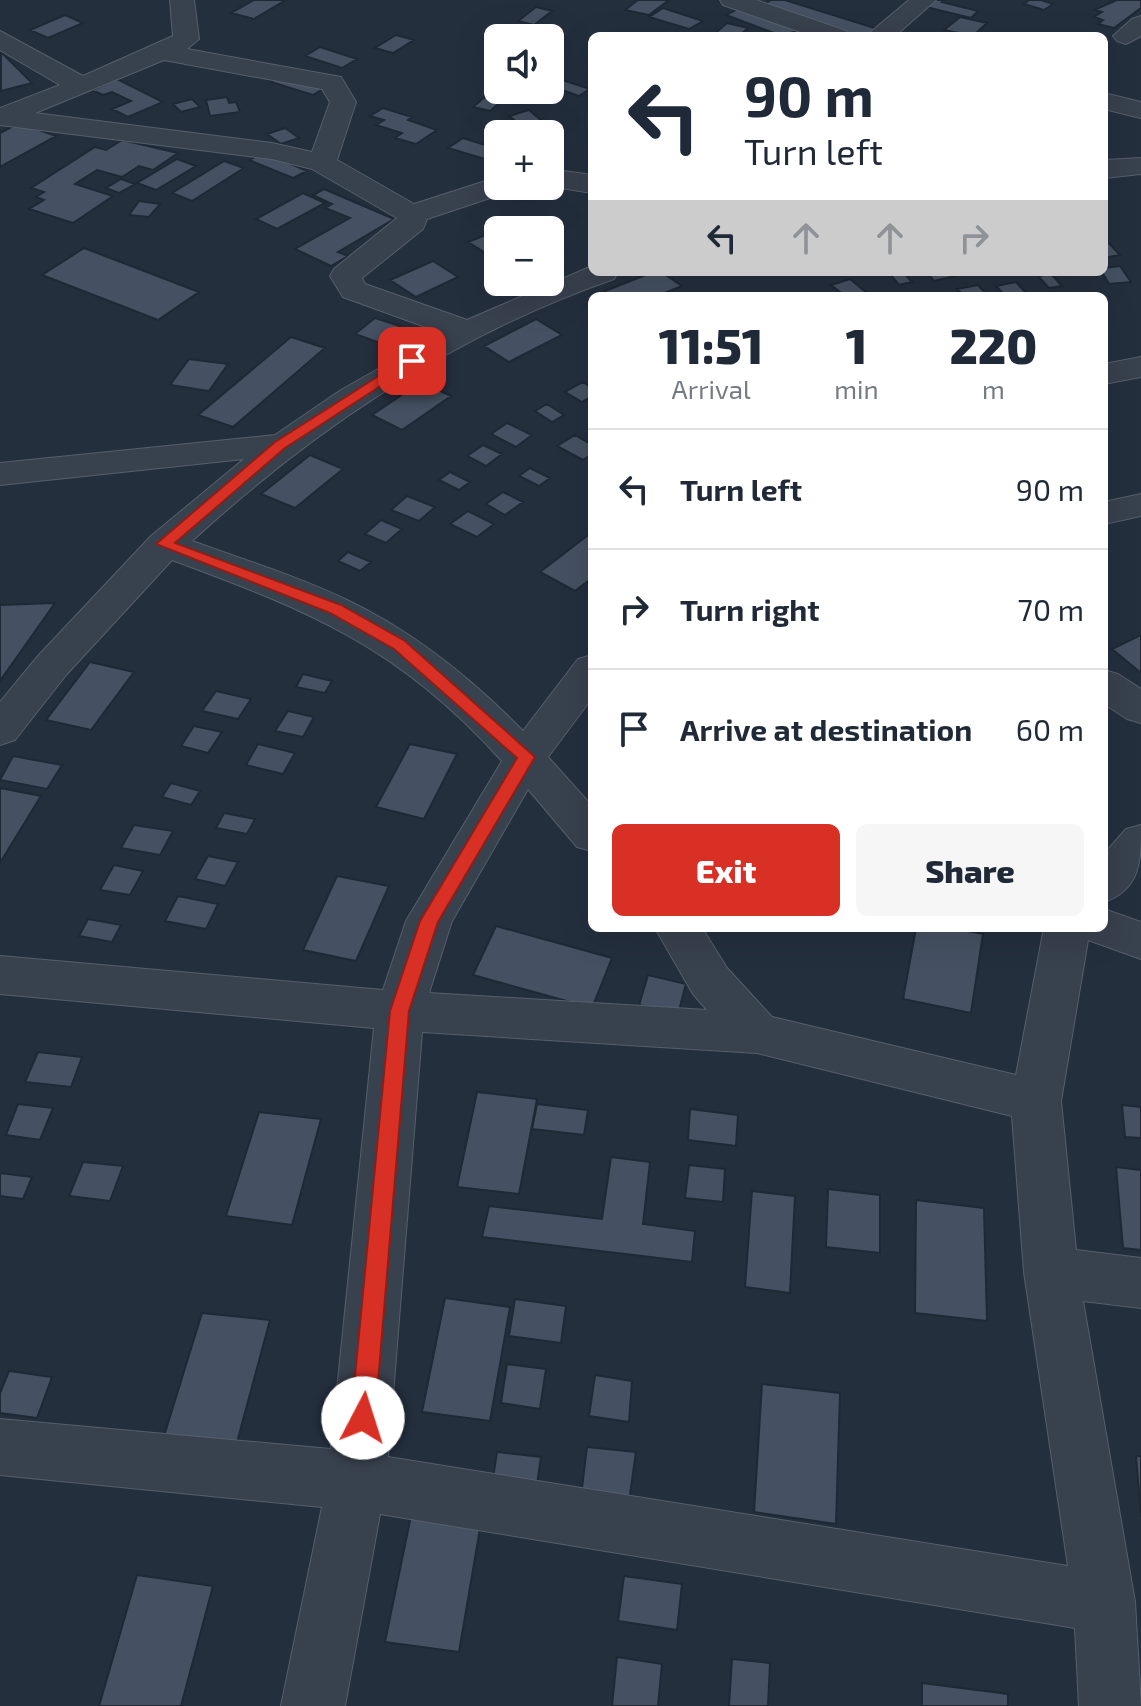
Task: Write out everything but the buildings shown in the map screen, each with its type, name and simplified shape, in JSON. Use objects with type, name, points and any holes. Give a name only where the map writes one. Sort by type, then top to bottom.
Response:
[{"type":"street","points":[[1,117],[163,52],[186,39],[182,0]]},
{"type":"street","points":[[732,0],[825,32]]},
{"type":"street","points":[[884,32],[924,0]]},
{"type":"street","points":[[0,39],[80,85]]},
{"type":"street","points":[[163,52],[332,83],[343,102],[322,163]]},
{"type":"street","points":[[1108,102],[1141,110]]},
{"type":"street","points":[[1,117],[272,151],[322,163],[411,214],[484,191]]},
{"type":"street","points":[[1108,169],[1141,166]]},
{"type":"street","points":[[564,180],[588,183]]},
{"type":"street","points":[[411,214],[413,223],[399,237],[345,276],[354,290],[467,331]]},
{"type":"street","points":[[0,730],[97,612],[164,544],[280,445],[385,375],[467,331],[594,276]]},
{"type":"street","points":[[1108,373],[1141,367]]},
{"type":"street","points":[[0,474],[280,445]]},
{"type":"street","points":[[1108,512],[1141,505]]},
{"type":"street","points":[[164,544],[335,609],[399,645],[526,757],[588,830]]},
{"type":"street","points":[[313,1706],[357,1481],[400,1011],[429,921],[526,757],[588,674]]},
{"type":"street","points":[[1108,687],[1141,709]]},
{"type":"street","points":[[1108,880],[1141,841]]},
{"type":"street","points":[[1108,929],[1141,941]]},
{"type":"street","points":[[680,932],[710,981],[757,1033]]},
{"type":"street","points":[[1066,932],[1036,1101],[1051,1272],[1104,1602],[1111,1706]]},
{"type":"street","points":[[0,975],[400,1011],[757,1033],[1036,1101]]},
{"type":"street","points":[[1051,1272],[1141,1283]]},
{"type":"street","points":[[0,1447],[357,1481],[1104,1602]]},
{"type":"route","points":[[363,1418],[400,1011],[429,921],[526,757],[399,645],[335,609],[164,544],[280,445],[366,387],[412,361]]}]
